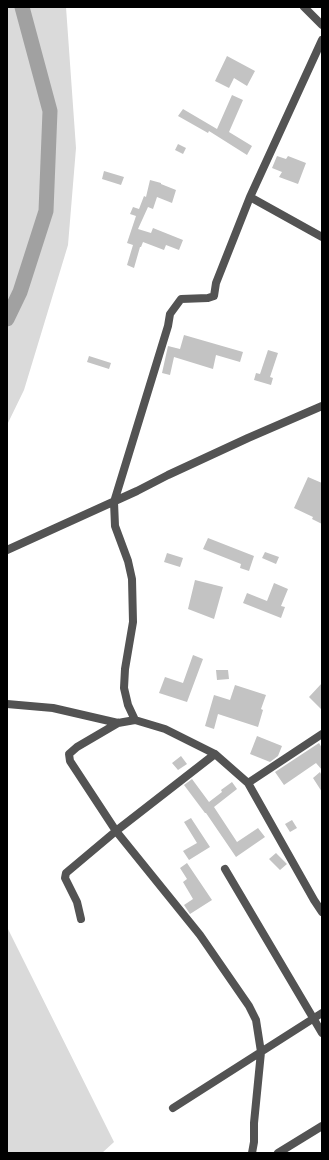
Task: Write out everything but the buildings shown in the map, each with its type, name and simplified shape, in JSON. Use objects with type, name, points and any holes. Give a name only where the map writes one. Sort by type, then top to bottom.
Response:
[{"type":"street","points":[[304,7],[322,25]]},
{"type":"street","points":[[135,720],[128,705],[124,688],[125,669],[133,622],[132,579],[128,562],[115,526],[114,502],[168,326],[170,314],[181,299],[208,298],[214,296],[216,283],[250,197],[322,40]]},
{"type":"street","points":[[250,197],[322,237]]},
{"type":"street","points":[[7,550],[114,502],[248,438],[322,406]]},
{"type":"street","points":[[7,704],[52,708],[118,722],[135,720],[165,729],[215,754],[248,783],[322,912]]},
{"type":"street","points":[[118,722],[77,747],[69,754],[70,761],[116,831],[200,935],[250,1006],[256,1020],[261,1052],[252,1153]]},
{"type":"street","points":[[248,783],[322,734]]},
{"type":"street","points":[[81,919],[77,902],[65,878],[66,873],[116,831],[215,754]]},
{"type":"street","points":[[225,869],[322,1033]]},
{"type":"street","points":[[173,1108],[322,1013]]},
{"type":"street","points":[[278,1153],[322,1126]]},
{"type":"shaded area","points":[[7,7],[66,7],[76,148],[68,245],[24,390],[7,425]]},
{"type":"shaded area","points":[[7,927],[114,1142],[102,1153],[7,1153]]},
{"type":"waterway","points":[[7,319],[20,292],[46,211],[50,111],[22,7]]}]
